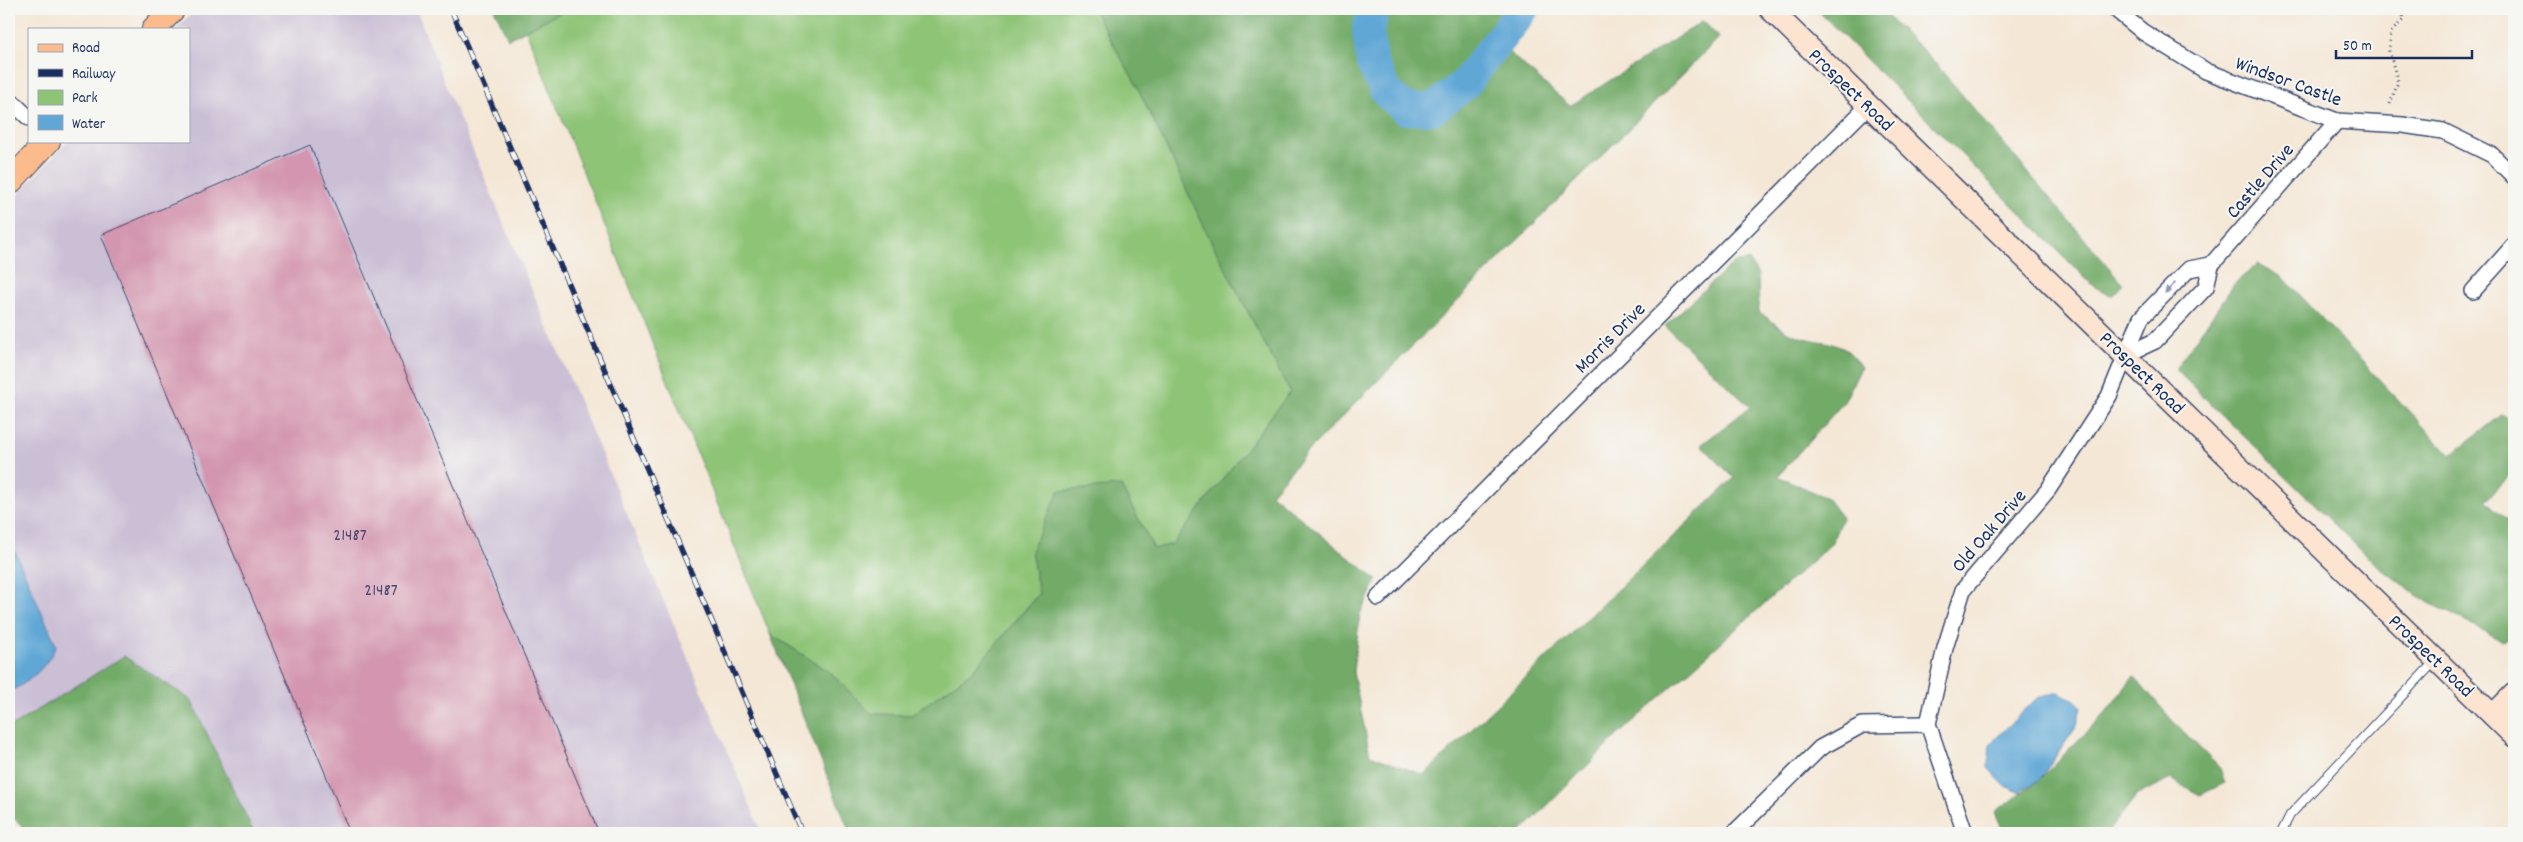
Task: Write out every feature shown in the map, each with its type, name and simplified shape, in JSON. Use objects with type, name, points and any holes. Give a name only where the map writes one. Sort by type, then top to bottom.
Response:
[{"type":"main road","points":[[155,28],[173,9]]},
{"type":"main road","points":[[9,183],[47,142]]},
{"type":"street","name":"Prospect Road","points":[[1770,9],[2514,736]]},
{"type":"street","name":"Windsor Castle","points":[[2115,9],[2143,32],[2206,71],[2337,122],[2403,125],[2443,131],[2492,155],[2514,177]]},
{"type":"street","points":[[9,99],[28,117]]},
{"type":"street","name":"Morris Drive","points":[[1378,598],[1869,105]]},
{"type":"street","name":"Castle Drive","points":[[2125,355],[2155,341],[2206,287],[2211,265],[2337,122]]},
{"type":"street","points":[[2472,291],[2514,245]]},
{"type":"street","points":[[2125,355],[2140,318],[2189,269],[2211,265]]},
{"type":"street","name":"Old Oak Drive","points":[[1928,724],[1944,648],[1963,590],[2048,490],[2109,396],[2125,355]]},
{"type":"street","points":[[2493,716],[2514,694]]},
{"type":"street","points":[[1734,833],[1820,748],[1862,725],[1928,724],[1965,833]]},
{"type":"lane","points":[[2281,833],[2290,815],[2436,660]]},
{"type":"path","points":[[2390,104],[2398,82],[2389,51],[2391,32],[2403,20],[2404,9]]},
{"type":"shaded area","points":[[196,9],[416,9],[447,89],[762,833],[254,833],[191,700],[125,656],[9,728],[9,203],[67,142],[190,142],[190,28],[177,28]]},
{"type":"green space","points":[[494,9],[568,9],[508,39]]},
{"type":"green space","points":[[568,9],[1093,9],[1135,82],[1211,241],[1290,392],[1173,544],[1154,549],[1121,486],[1031,551],[1039,593],[973,671],[911,715],[872,714],[830,672],[770,634],[525,28]]},
{"type":"green space","points":[[1093,9],[1510,9],[1490,36],[1570,106],[1703,21],[1719,38],[1307,452],[1271,494],[1377,580],[1360,614],[1353,672],[1370,755],[1424,775],[1734,478],[1701,445],[1750,407],[1665,326],[1733,263],[1749,260],[1758,275],[1759,312],[1790,333],[1841,347],[1855,358],[1861,368],[1844,402],[1778,476],[1827,498],[1842,518],[1831,544],[1620,733],[1520,833],[850,833],[770,634],[830,672],[872,714],[911,715],[973,671],[1039,594],[1031,551],[1059,491],[1121,486],[1154,549],[1173,544],[1290,392],[1211,241],[1135,82]]},
{"type":"green space","points":[[1816,9],[1880,9],[1929,56],[2123,284],[2112,296],[2093,286]]},
{"type":"green space","points":[[2258,264],[2284,278],[2450,455],[2503,414],[2514,424],[2514,472],[2485,500],[2514,526],[2514,636],[2503,641],[2417,596],[2372,561],[2175,369],[2235,283]]},
{"type":"green space","points":[[124,656],[191,700],[254,833],[30,833],[9,814],[9,728]]},
{"type":"green space","points":[[2134,676],[2171,719],[2220,768],[2225,783],[2200,795],[2171,779],[2137,795],[2107,833],[2004,833],[1995,812],[2040,779],[2106,712]]},
{"type":"water","points":[[9,538],[56,645],[49,659],[37,673],[24,684],[9,691]]},
{"type":"water","points":[[2058,692],[2075,700],[2081,706],[2077,726],[2040,779],[2019,792],[2005,786],[1988,768],[1990,744],[2037,698]]},
{"type":"building","points":[[310,145],[599,833],[350,833],[101,235]]},
{"type":"waterway","points":[[1374,9],[1368,30],[1372,63],[1387,93],[1406,109],[1433,109],[1463,86],[1523,9]]},
{"type":"railway","points":[[451,9],[802,833]]}]
